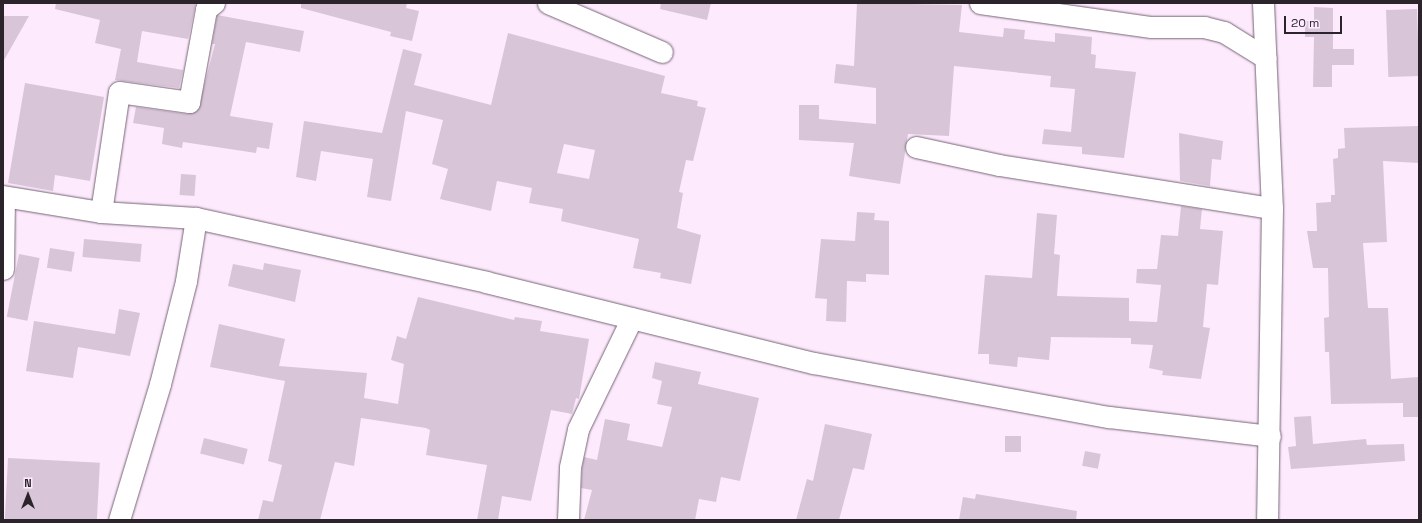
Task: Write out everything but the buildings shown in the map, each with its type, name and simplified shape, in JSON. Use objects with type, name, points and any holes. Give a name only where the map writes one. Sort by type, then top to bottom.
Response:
[{"type":"street","points":[[101,212],[119,92],[189,102],[206,9],[214,3]]},
{"type":"street","points":[[548,3],[662,52]]},
{"type":"street","points":[[980,3],[1151,27],[1204,27],[1224,32],[1266,58]]},
{"type":"street","points":[[1263,3],[1272,208],[1270,436],[1267,520]]},
{"type":"street","points":[[916,147],[999,165],[1272,208]]},
{"type":"street","points":[[3,269],[4,196],[101,212],[196,218],[323,244],[830,366],[1109,416],[1270,436]]},
{"type":"street","points":[[119,520],[160,384],[186,280],[196,218]]},
{"type":"street","points":[[568,520],[570,467],[578,429],[632,318]]}]
